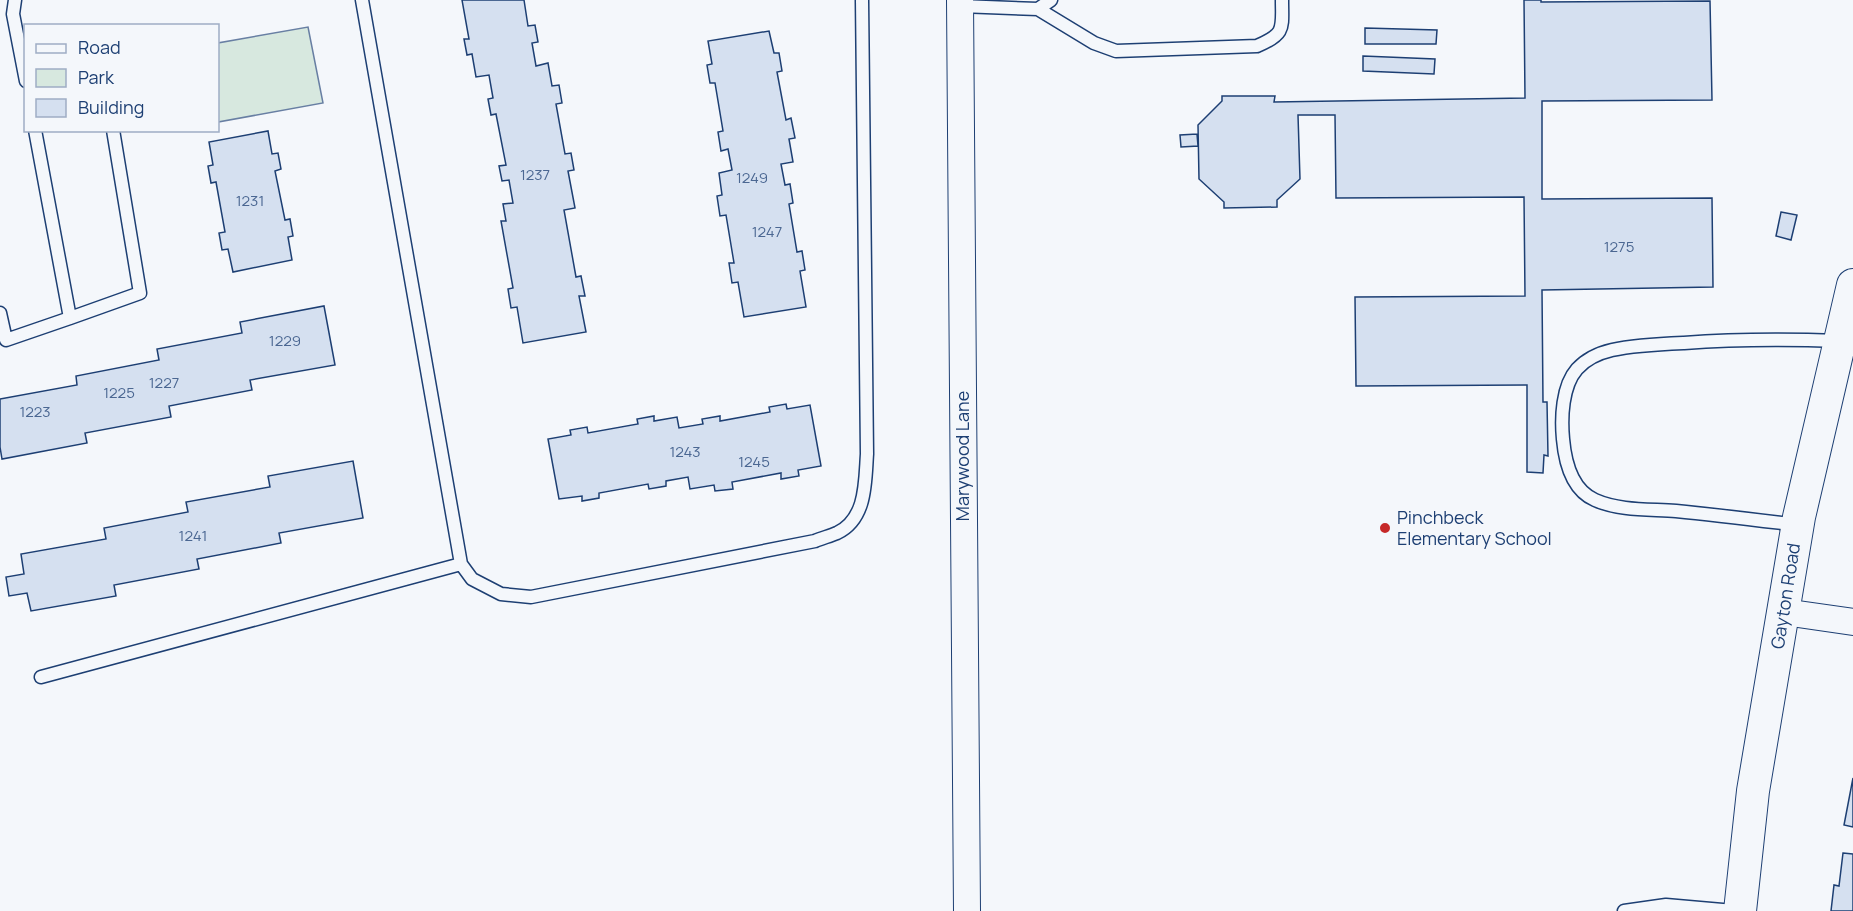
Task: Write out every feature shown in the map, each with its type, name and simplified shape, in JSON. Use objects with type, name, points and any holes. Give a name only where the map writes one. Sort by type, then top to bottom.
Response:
[{"type":"street","name":"Marywood Lane","points":[[960,3],[967,911]]},
{"type":"street","name":"Gayton Road","points":[[1740,911],[1753,791],[1798,525],[1853,285]]},
{"type":"street","points":[[1784,612],[1853,622]]},
{"type":"lane","points":[[15,0],[13,14],[24,71]]},
{"type":"lane","points":[[363,0],[461,564],[472,579],[501,594],[531,597],[815,540],[839,532],[853,520],[860,507],[864,489],[867,454],[862,0]]},
{"type":"lane","points":[[1038,9],[1051,0]]},
{"type":"lane","points":[[960,3],[1038,9],[1094,43],[1116,51],[1257,45],[1274,39],[1282,28],[1282,0]]},
{"type":"lane","points":[[35,132],[70,318]]},
{"type":"lane","points":[[0,313],[6,340],[140,293],[113,132]]},
{"type":"lane","points":[[1798,525],[1609,505],[1594,500],[1582,492],[1574,482],[1568,465],[1562,427],[1565,399],[1570,380],[1576,370],[1593,356],[1611,350],[1707,341],[1771,339],[1840,341]]},
{"type":"lane","points":[[41,677],[461,564]]},
{"type":"lane","points":[[1624,911],[1666,905],[1734,911]]},
{"type":"green space","points":[[308,27],[323,103],[219,122],[219,43]]},
{"type":"building","points":[[462,0],[524,0],[528,26],[535,25],[538,42],[532,43],[536,66],[548,63],[552,86],[559,85],[562,103],[556,104],[565,154],[571,153],[574,170],[568,171],[575,208],[564,210],[576,277],[581,276],[585,296],[579,296],[586,332],[523,343],[517,307],[511,308],[508,289],[513,288],[501,221],[506,221],[503,204],[513,203],[509,180],[502,181],[499,166],[506,165],[496,114],[491,115],[488,99],[493,98],[489,75],[476,77],[472,54],[467,55],[464,39],[469,39]]},
{"type":"building","name":"Pinchbeck Elementary School","points":[[1524,0],[1541,0],[1541,2],[1710,1],[1712,100],[1542,101],[1542,199],[1712,198],[1713,287],[1542,290],[1543,402],[1547,402],[1548,456],[1544,455],[1543,473],[1527,472],[1527,385],[1356,386],[1355,297],[1525,296],[1524,197],[1336,198],[1335,115],[1298,115],[1300,179],[1277,200],[1277,207],[1224,208],[1224,202],[1199,179],[1198,125],[1222,101],[1222,96],[1275,96],[1274,102],[1525,98]]},
{"type":"building","points":[[1365,28],[1437,30],[1436,44],[1365,44]]},
{"type":"building","points":[[769,31],[774,53],[779,53],[782,71],[777,72],[786,120],[791,118],[795,138],[789,139],[793,162],[781,164],[785,185],[790,184],[793,203],[789,204],[797,252],[802,251],[805,270],[800,271],[806,307],[744,317],[738,282],[732,283],[729,263],[734,263],[726,215],[720,216],[717,196],[722,195],[719,173],[732,170],[728,149],[721,151],[718,132],[723,131],[715,83],[710,83],[707,65],[712,64],[708,41]]},
{"type":"building","points":[[1363,56],[1435,59],[1434,74],[1363,71]]},
{"type":"building","points":[[268,131],[272,154],[278,153],[281,169],[275,171],[285,220],[290,219],[293,236],[288,237],[292,260],[233,272],[228,249],[222,250],[219,233],[225,232],[216,182],[211,183],[208,166],[213,165],[209,142]]},
{"type":"building","points":[[1197,134],[1198,146],[1181,147],[1180,135]]},
{"type":"building","points":[[1781,212],[1797,215],[1791,240],[1776,236]]},
{"type":"building","points":[[324,306],[335,365],[250,380],[252,390],[169,406],[171,417],[85,433],[87,443],[2,459],[0,399],[77,385],[76,376],[159,360],[157,349],[242,333],[240,322]]},
{"type":"building","points":[[786,404],[787,409],[810,405],[821,466],[798,470],[799,476],[781,479],[781,473],[732,482],[733,489],[715,491],[714,485],[690,489],[688,477],[666,481],[666,486],[649,489],[648,484],[599,493],[599,498],[582,501],[582,496],[559,499],[548,439],[571,435],[570,430],[587,427],[588,433],[638,424],[637,419],[654,416],[654,421],[677,417],[679,428],[703,424],[702,419],[720,416],[720,421],[770,412],[769,407]]},
{"type":"building","points":[[353,461],[363,518],[279,533],[281,543],[197,559],[199,569],[114,585],[116,596],[31,611],[27,593],[9,596],[6,577],[24,574],[21,554],[106,539],[104,528],[188,512],[186,502],[270,487],[268,476]]},
{"type":"building","points":[[1853,778],[1853,827],[1844,825]]},
{"type":"building","points":[[1843,853],[1853,854],[1853,911],[1831,911],[1834,885],[1839,886]]},
{"type":"place","name":"Pinchbeck Elementary School","points":[[1385,528]]}]
